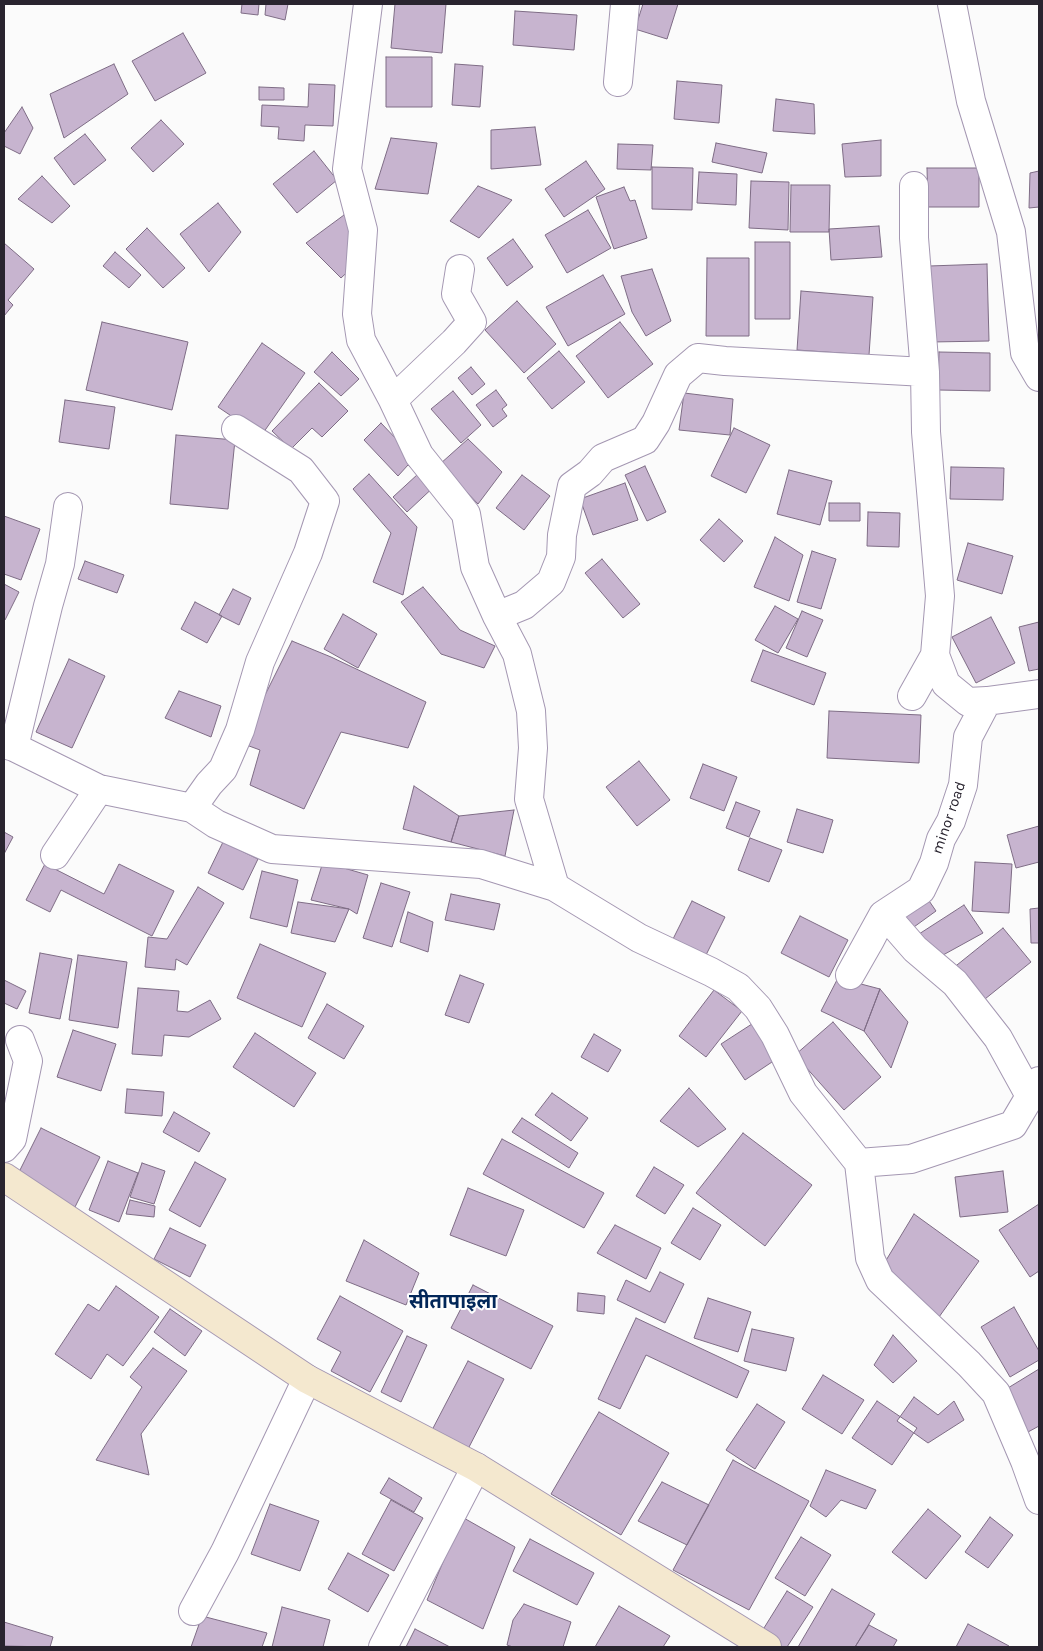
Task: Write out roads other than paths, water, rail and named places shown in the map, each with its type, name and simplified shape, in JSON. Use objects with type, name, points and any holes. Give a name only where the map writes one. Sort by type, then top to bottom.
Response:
[{"type":"main road","points":[[4,1177],[307,1379],[476,1467],[767,1647]]},
{"type":"street","points":[[368,4],[347,169],[363,230],[357,314],[361,340],[393,400],[419,455],[466,514],[475,567],[517,654],[531,711],[533,748],[529,799],[555,888]]},
{"type":"street","points":[[618,82],[625,4]]},
{"type":"street","points":[[952,4],[971,101],[1010,232],[1025,353],[1039,377]]},
{"type":"street","points":[[912,696],[935,655],[940,596],[926,432],[925,372],[914,238],[914,186]]},
{"type":"street","points":[[393,400],[454,342],[472,322],[456,294],[460,269]]},
{"type":"street","points":[[497,616],[524,605],[551,582],[561,557],[562,535],[572,486],[590,473],[603,458],[645,440],[656,423],[678,375],[698,358],[925,372]]},
{"type":"street","points":[[192,808],[222,769],[236,738],[260,662],[308,553],[325,501],[301,470],[236,429]]},
{"type":"street","points":[[68,507],[60,564],[9,746],[99,789],[192,808],[216,824],[272,849],[481,864],[555,888],[639,938],[738,987],[758,1008],[775,1035],[803,1093],[859,1163],[870,1258],[880,1280],[996,1393],[1025,1460],[1039,1500]]},
{"type":"street","points":[[935,655],[946,684],[968,702],[1039,694]]},
{"type":"street","name":"minor road","points":[[987,701],[968,737],[963,785],[951,821],[941,839],[934,863],[921,890],[883,915],[915,949],[955,983],[1034,1088]]},
{"type":"street","points":[[55,855],[99,789]]},
{"type":"street","points":[[4,1148],[12,1139],[17,1052]]},
{"type":"street","points":[[859,1163],[911,1159],[1013,1125],[1034,1088]]},
{"type":"street","points":[[193,1611],[225,1552],[307,1379]]},
{"type":"street","points":[[383,1647],[476,1467]]},
{"type":"district","name":"सीतापाइला","points":[[453,1302]]}]
